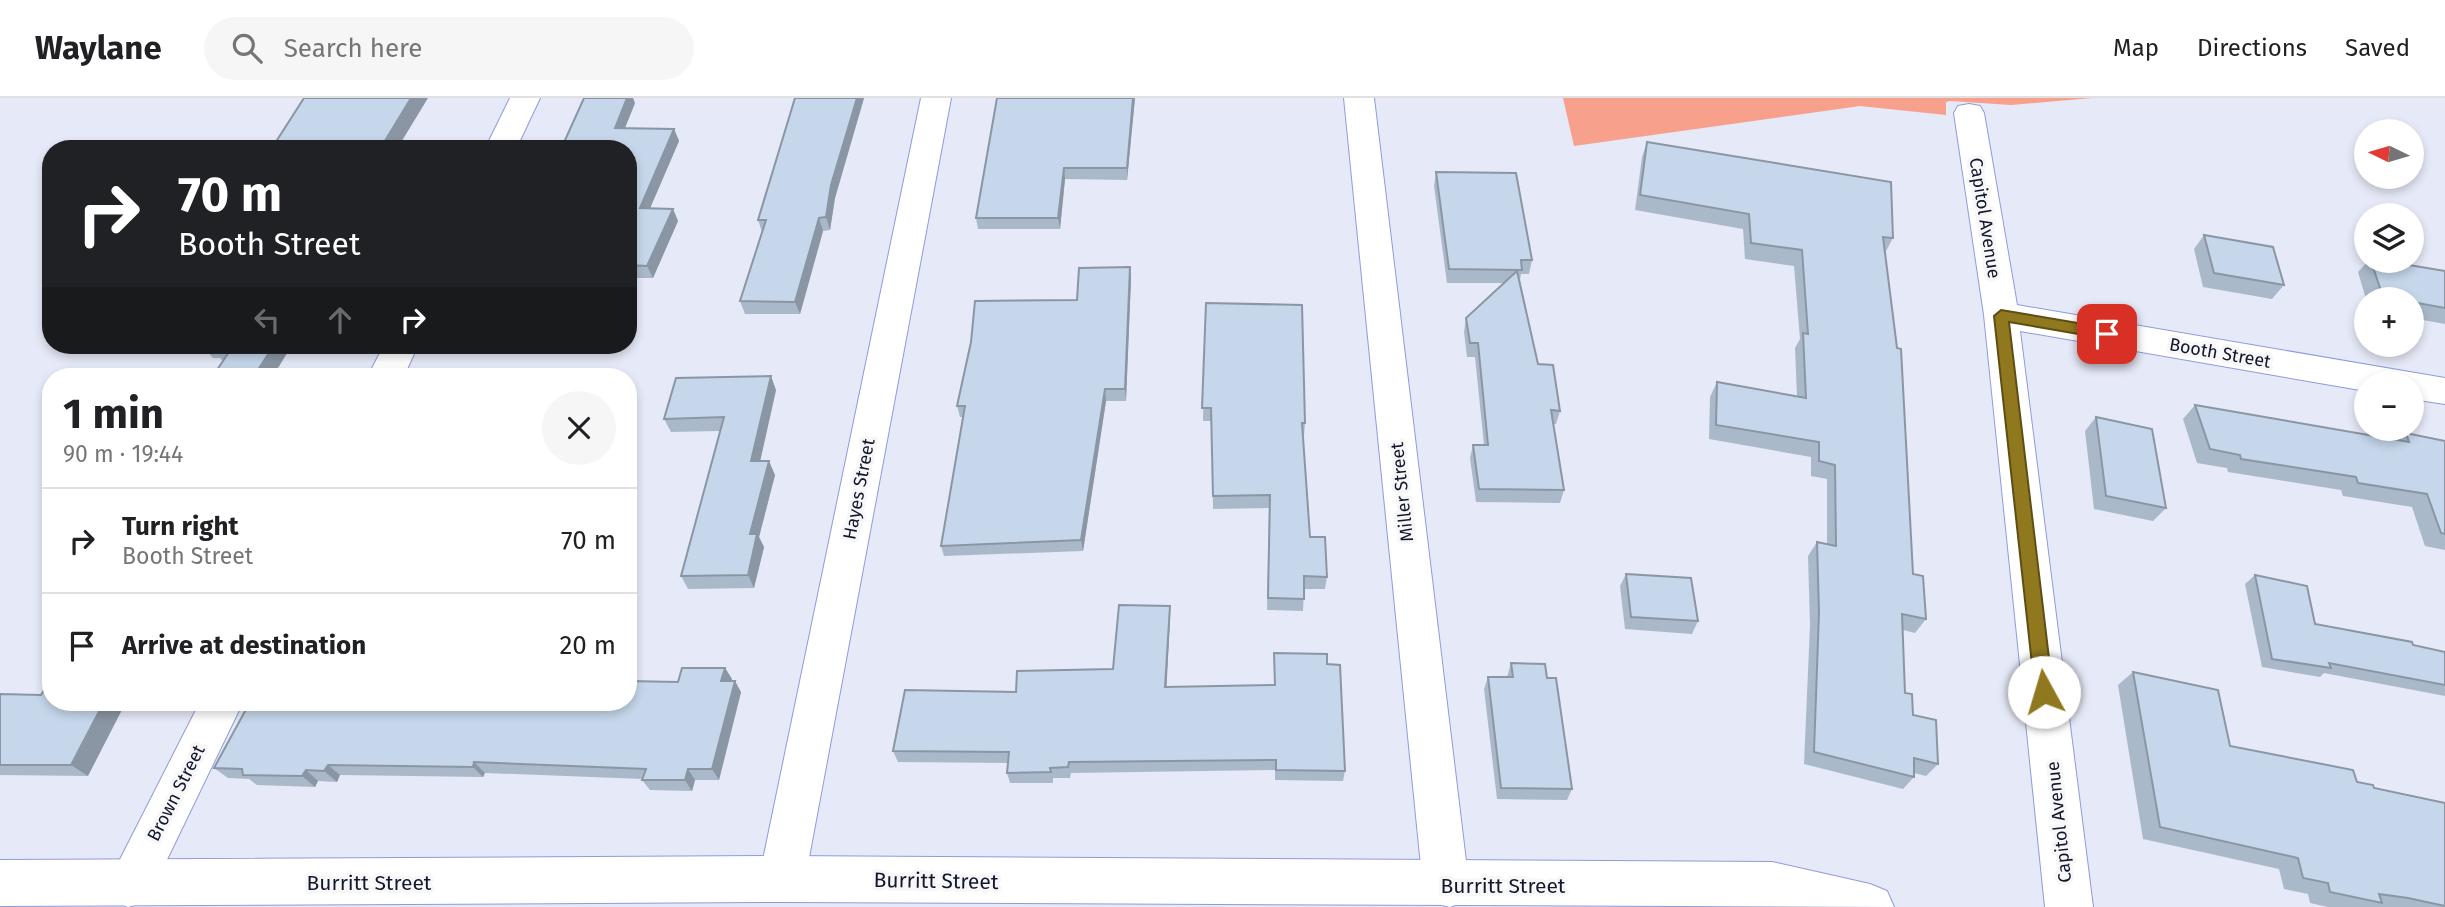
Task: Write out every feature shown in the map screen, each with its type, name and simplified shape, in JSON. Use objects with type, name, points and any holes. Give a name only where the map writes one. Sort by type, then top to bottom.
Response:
[{"type":"street","points":[[504,140],[525,98]]},
{"type":"street","name":"Hayes Street","points":[[782,879],[936,98]]},
{"type":"street","name":"Miller Street","points":[[1359,98],[1446,886]]},
{"type":"street","name":"Capitol Avenue","points":[[1969,113],[2001,316],[2069,907]]},
{"type":"street","name":"Booth Street","points":[[2001,316],[2354,376]]},
{"type":"street","points":[[2424,388],[2445,391]]},
{"type":"street","name":"Brown Street","points":[[131,885],[218,711]]},
{"type":"street","name":"Burritt Street","points":[[0,883],[131,885],[782,879],[1446,886],[1772,885],[1870,907]]},
{"type":"shaded area","points":[[1563,98],[2092,98],[2011,105],[1950,101],[1946,102],[1946,115],[1860,106],[1574,146]]},
{"type":"building","points":[[304,98],[411,98],[385,140],[277,140]]},
{"type":"building","points":[[584,98],[627,98],[615,128],[674,129],[640,208],[673,209],[647,266],[637,265],[637,140],[565,140]]},
{"type":"building","points":[[795,98],[857,98],[831,185],[826,217],[819,218],[795,302],[740,301],[766,220],[758,220]]},
{"type":"building","points":[[997,98],[1133,98],[1127,168],[1064,168],[1058,218],[976,218]]},
{"type":"building","points":[[1647,142],[1891,182],[1893,238],[1883,237],[1897,348],[1901,349],[1913,574],[1923,576],[1926,619],[1902,614],[1905,693],[1912,694],[1913,715],[1936,720],[1938,764],[1914,758],[1914,777],[1814,752],[1819,612],[1817,542],[1836,546],[1835,465],[1819,461],[1819,442],[1716,425],[1717,382],[1806,398],[1803,333],[1808,334],[1802,250],[1751,243],[1749,214],[1640,195]]},
{"type":"building","points":[[1436,172],[1516,173],[1532,260],[1521,260],[1522,270],[1449,269]]},
{"type":"building","points":[[2204,235],[2273,247],[2284,285],[2214,273]]},
{"type":"building","points":[[1130,267],[1125,389],[1105,389],[1081,540],[941,546],[965,406],[957,406],[971,342],[975,301],[1077,300],[1079,268]]},
{"type":"building","points":[[2424,268],[2445,271],[2445,308],[2424,304],[2424,287],[2380,287],[2375,273],[2424,273]]},
{"type":"building","points":[[1517,271],[1538,364],[1553,365],[1560,411],[1551,410],[1564,490],[1479,489],[1473,445],[1488,445],[1478,343],[1470,343],[1466,318]]},
{"type":"building","points":[[1206,303],[1302,305],[1305,423],[1302,423],[1310,537],[1325,537],[1327,577],[1304,576],[1304,599],[1268,598],[1270,495],[1213,496],[1211,408],[1202,408]]},
{"type":"building","points":[[228,354],[268,354],[259,368],[218,368]]},
{"type":"building","points":[[771,376],[751,461],[769,461],[750,534],[757,534],[748,575],[681,576],[724,417],[664,419],[676,378]]},
{"type":"building","points":[[2195,405],[2354,432],[2354,441],[2409,442],[2424,441],[2424,437],[2445,441],[2445,534],[2441,533],[2427,494],[2358,483],[2356,477],[2241,459],[2240,455],[2210,449]]},
{"type":"building","points":[[2096,417],[2152,429],[2166,508],[2106,496]]},
{"type":"building","points":[[1626,574],[1691,578],[1698,621],[1631,617]]},
{"type":"building","points":[[2255,575],[2307,586],[2315,624],[2412,642],[2413,645],[2445,652],[2445,685],[2329,663],[2331,668],[2272,659]]},
{"type":"building","points":[[1119,605],[1170,606],[1165,687],[1275,685],[1274,653],[1327,654],[1327,664],[1340,665],[1345,771],[1276,770],[1276,760],[1069,762],[1068,767],[1050,768],[1051,772],[1007,773],[1009,752],[893,751],[905,690],[1016,692],[1017,671],[1113,669]]},
{"type":"building","points":[[1511,663],[1545,664],[1547,678],[1556,678],[1572,789],[1501,788],[1488,677],[1513,677]]},
{"type":"building","points":[[682,668],[725,668],[721,681],[735,681],[712,769],[688,769],[685,780],[642,780],[646,769],[474,762],[473,767],[328,765],[324,771],[306,770],[302,776],[243,775],[242,769],[214,768],[245,711],[637,711],[637,681],[678,682]]},
{"type":"building","points":[[2133,672],[2218,690],[2230,746],[2353,770],[2357,782],[2445,803],[2445,906],[2379,894],[2382,903],[2330,892],[2328,883],[2303,878],[2298,858],[2160,827]]},
{"type":"building","points":[[0,694],[41,695],[42,711],[99,711],[71,765],[0,765]]},
{"type":"route","points":[[2044,692],[2001,316],[2107,334]]}]
